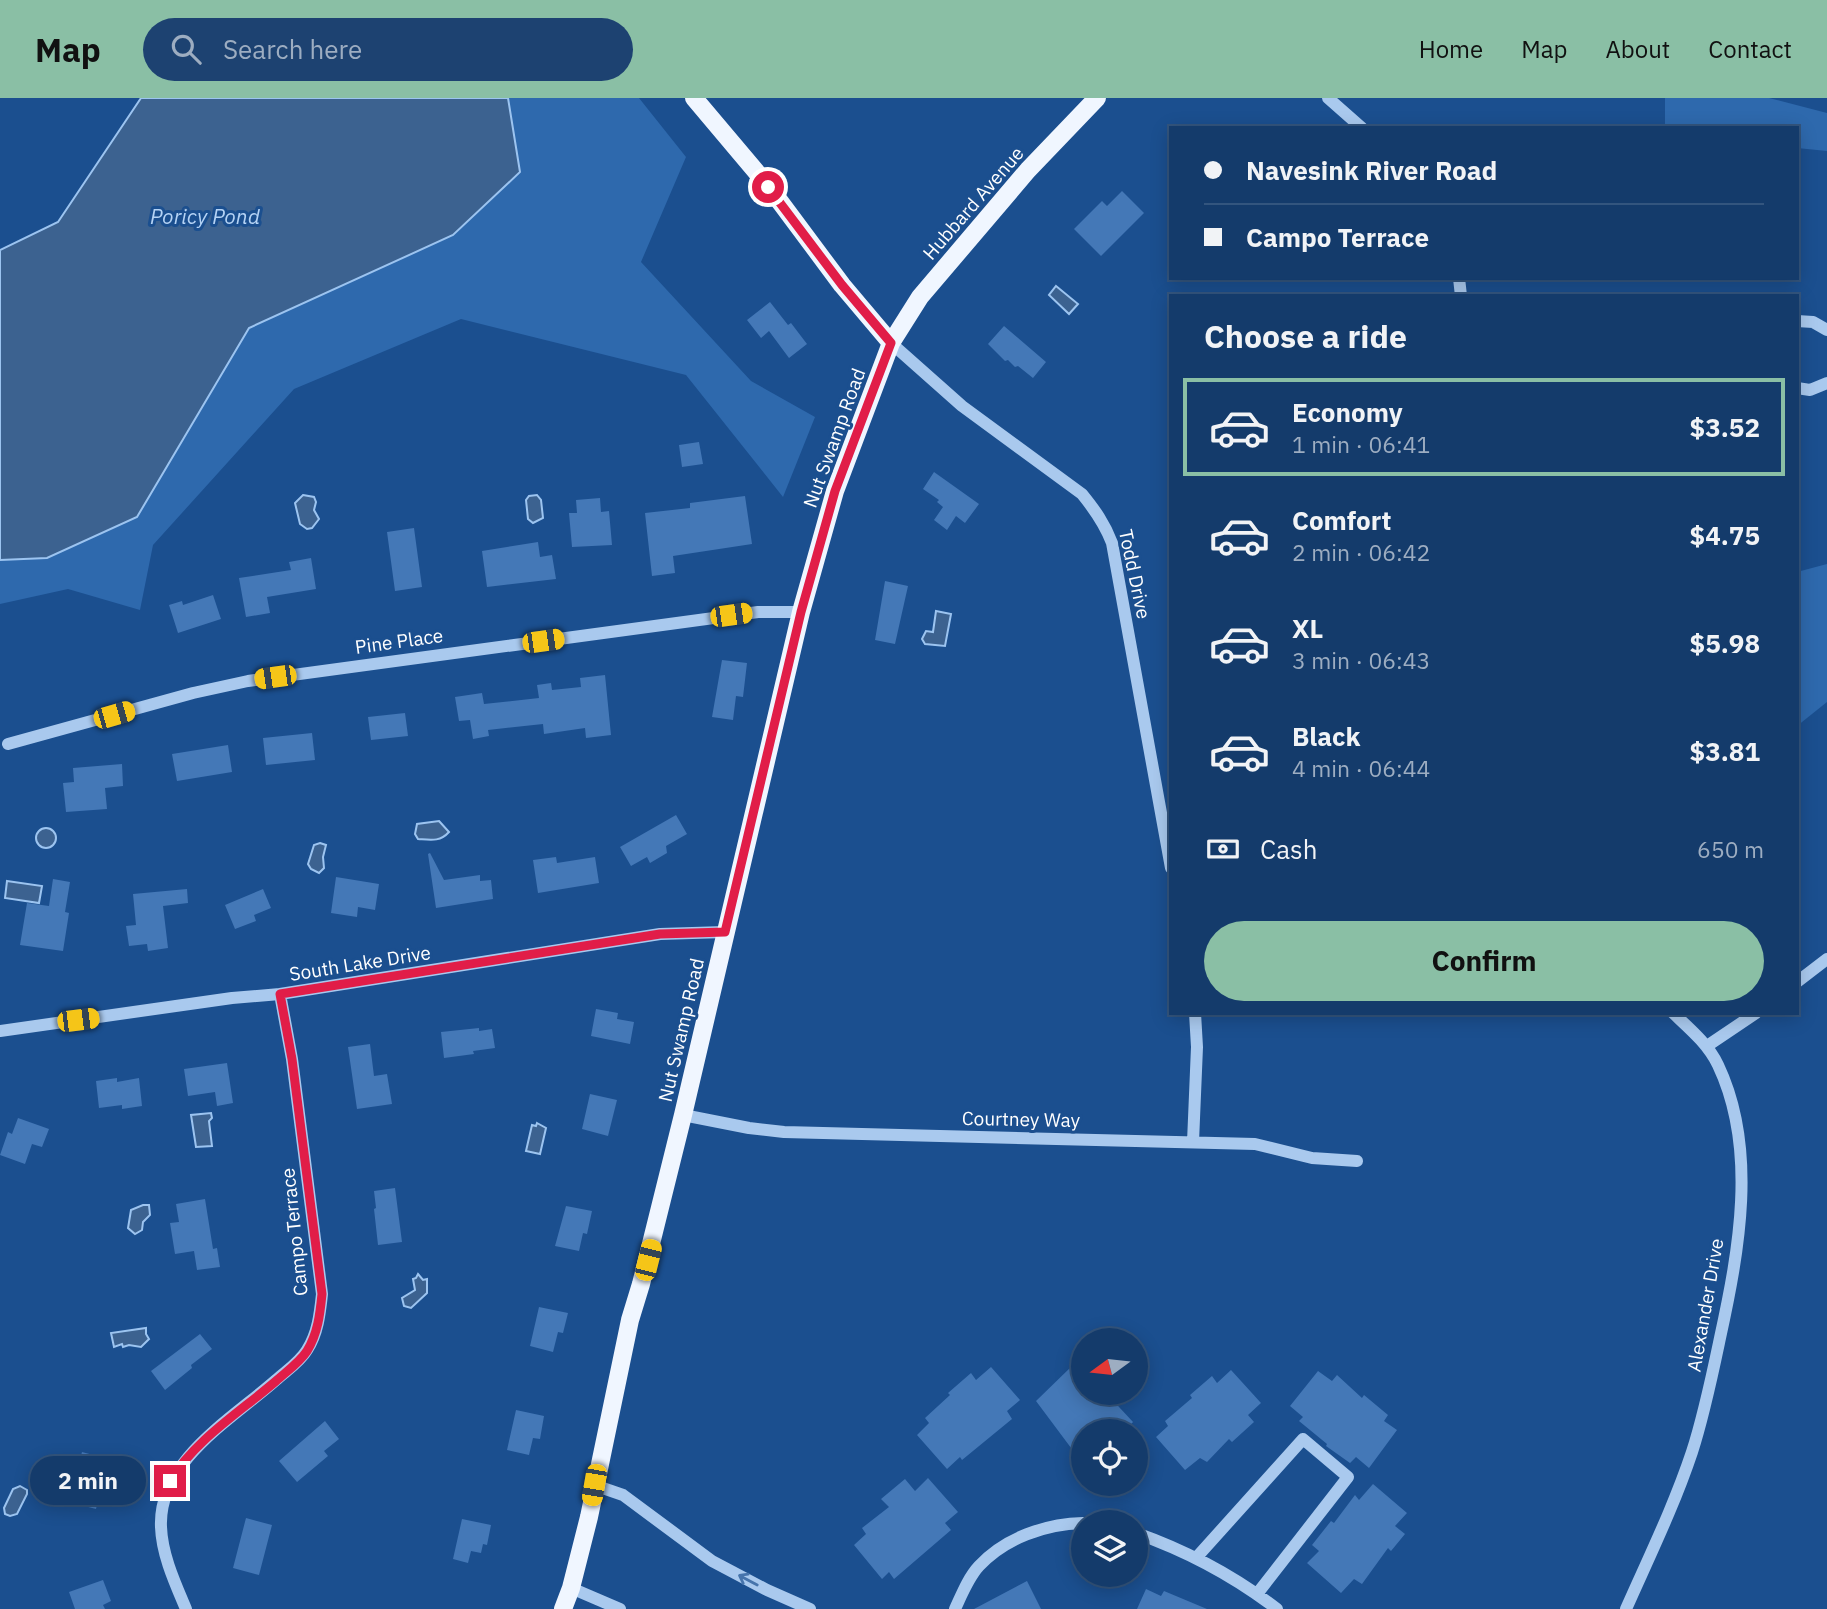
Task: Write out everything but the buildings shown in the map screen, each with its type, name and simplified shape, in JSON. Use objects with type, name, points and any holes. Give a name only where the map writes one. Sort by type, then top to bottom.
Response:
[{"type":"main road","points":[[694,98],[891,343]]},
{"type":"main road","name":"Hubbard Avenue","points":[[891,343],[920,297],[987,215],[1097,98]]},
{"type":"main road","name":"Nut Swamp Road","points":[[563,1609],[571,1588],[630,1320],[642,1284],[683,1115],[801,612],[835,491],[891,343]]},
{"type":"street","points":[[1328,98],[1360,126]]},
{"type":"street","points":[[1799,321],[1813,322],[1827,330]]},
{"type":"street","name":"Todd Drive","points":[[891,343],[962,406],[1082,494],[1097,511],[1107,529],[1112,543],[1169,857]]},
{"type":"street","points":[[1799,388],[1810,390],[1827,383]]},
{"type":"street","name":"Pine Place","points":[[8,744],[193,693],[248,681],[758,612],[801,612]]},
{"type":"street","name":"South Lake Drive","points":[[0,1031],[280,994],[660,934],[725,932]]},
{"type":"street","points":[[1799,980],[1827,959]]},
{"type":"street","name":"Campo Terrace","points":[[186,1609],[166,1553],[161,1527],[162,1510],[170,1481],[195,1449],[303,1356],[315,1335],[320,1318],[322,1294],[292,1059],[280,994]]},
{"type":"street","points":[[1193,1142],[1195,1015]]},
{"type":"street","name":"Alexander Drive","points":[[1626,1609],[1692,1452],[1710,1387],[1730,1291],[1741,1208],[1739,1142],[1730,1095],[1707,1046],[1675,1015]]},
{"type":"street","points":[[1707,1046],[1753,1015]]},
{"type":"street","name":"Courtney Way","points":[[683,1115],[748,1128],[785,1132],[1255,1144],[1312,1158],[1357,1161]]},
{"type":"street","points":[[1196,1558],[1303,1439],[1349,1477],[1256,1594]]},
{"type":"street","points":[[594,1485],[622,1495],[712,1561],[810,1609]]},
{"type":"street","points":[[955,1609],[970,1578],[995,1552],[1041,1529],[1071,1525]]},
{"type":"street","points":[[1148,1538],[1196,1558],[1238,1581],[1277,1609]]},
{"type":"street","points":[[571,1588],[620,1609]]},
{"type":"shaded area","points":[[508,98],[639,98],[686,157],[641,262],[751,381],[815,417],[783,497],[686,375],[461,319],[294,389],[153,545],[140,610],[68,589],[0,604],[0,560],[47,558],[136,517],[249,328],[454,235],[520,172]]},
{"type":"shaded area","points":[[1665,98],[1769,98],[1827,113],[1827,151],[1799,148],[1799,126],[1665,126]]},
{"type":"shaded area","points":[[1827,564],[1827,702],[1799,724],[1799,571]]},
{"type":"water","name":"Poricy Pond","points":[[141,98],[508,98],[520,172],[453,235],[249,328],[137,517],[47,558],[0,560],[0,250],[58,222]]},
{"type":"water","points":[[1056,286],[1078,304],[1069,314],[1049,295]]},
{"type":"water","points":[[303,495],[314,497],[314,510],[319,519],[312,528],[307,529],[300,524],[295,503]]},
{"type":"water","points":[[537,495],[541,500],[543,518],[533,523],[528,519],[526,500],[529,496]]},
{"type":"water","points":[[936,611],[951,614],[945,646],[925,644],[922,639],[926,631],[933,632]]},
{"type":"water","points":[[439,821],[449,832],[446,835],[435,840],[418,839],[415,834],[417,824]]},
{"type":"water","points":[[42,828],[50,828],[56,838],[50,848],[42,848],[36,842],[36,834]]},
{"type":"water","points":[[314,845],[326,845],[324,868],[319,873],[308,864]]},
{"type":"water","points":[[7,881],[42,886],[39,903],[5,898]]},
{"type":"water","points":[[211,1113],[212,1118],[209,1121],[212,1146],[196,1147],[191,1115]]},
{"type":"water","points":[[537,1123],[546,1128],[540,1154],[526,1151],[532,1125],[536,1126]]},
{"type":"water","points":[[149,1205],[150,1215],[143,1222],[142,1230],[135,1234],[128,1228],[131,1210]]},
{"type":"water","points":[[418,1274],[423,1280],[427,1279],[427,1293],[411,1308],[404,1306],[402,1298],[415,1290],[413,1279]]},
{"type":"water","points":[[146,1328],[149,1339],[141,1347],[123,1347],[122,1344],[114,1347],[111,1333]]},
{"type":"water","points":[[20,1486],[27,1490],[27,1494],[17,1514],[5,1514],[4,1508],[13,1489]]},
{"type":"route","points":[[170,1481],[195,1449],[303,1356],[315,1335],[320,1318],[322,1294],[292,1059],[280,994],[660,934],[725,932],[801,612],[835,491],[891,343],[842,285],[768,187]]}]
